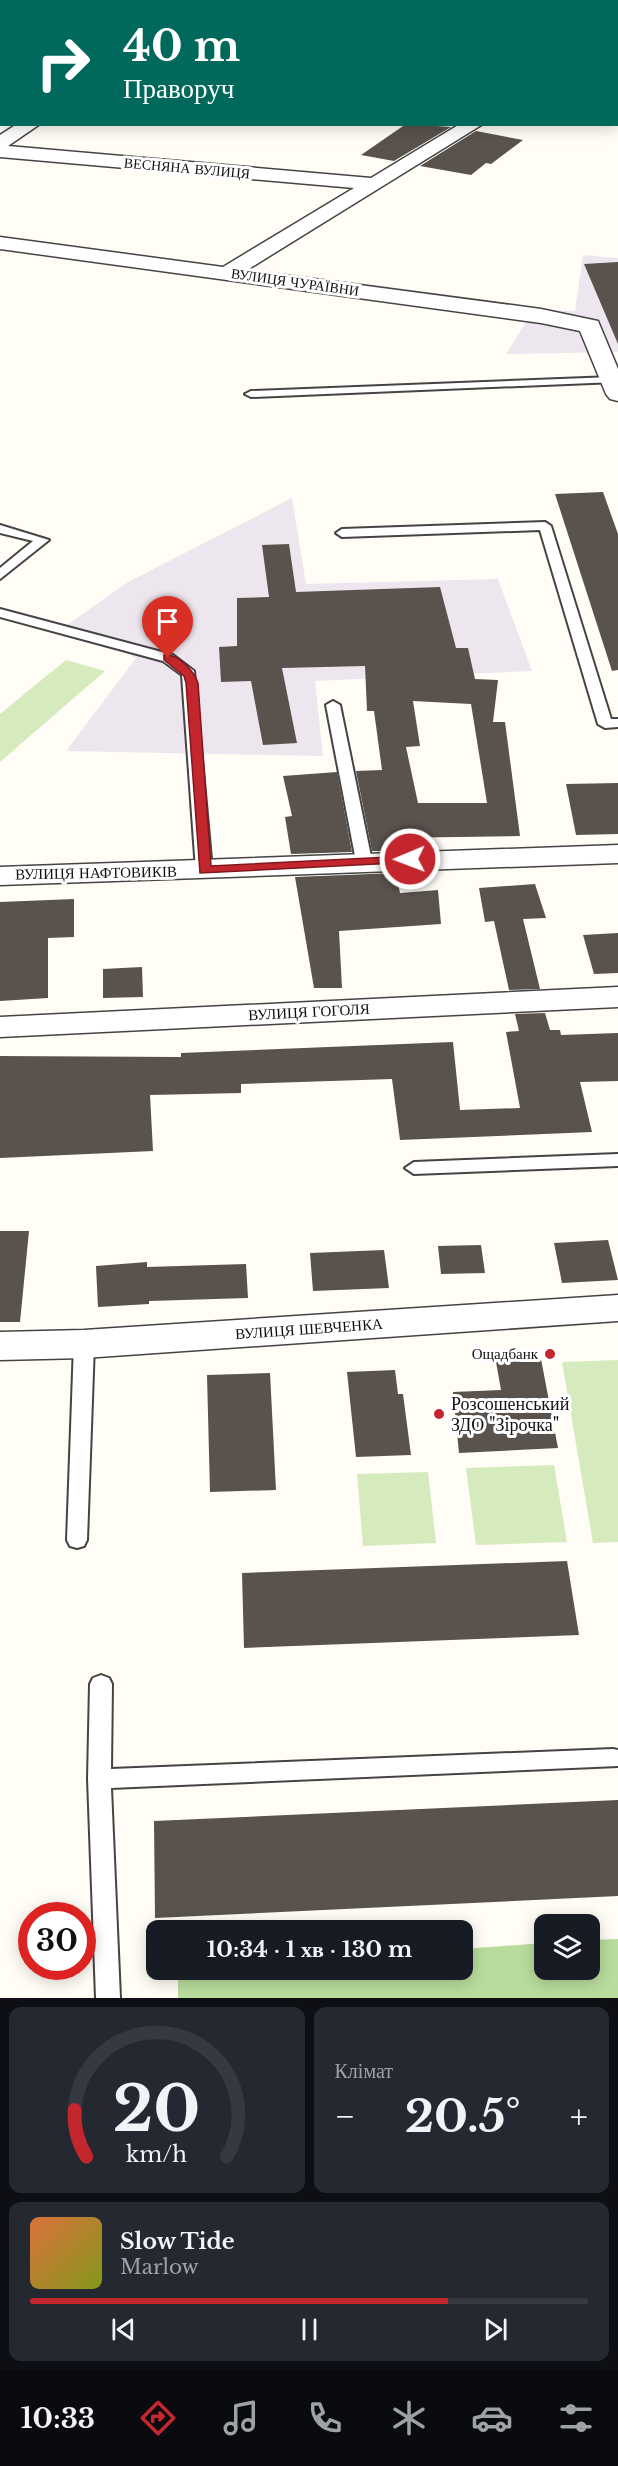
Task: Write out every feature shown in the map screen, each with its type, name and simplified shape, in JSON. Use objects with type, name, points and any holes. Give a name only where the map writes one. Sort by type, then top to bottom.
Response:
[{"type":"street","points":[[0,143],[24,126]]},
{"type":"street","points":[[227,273],[471,126]]},
{"type":"street","name":"ВЕСНЯНА ВУЛИЦЯ","points":[[0,151],[373,184]]},
{"type":"street","name":"ВУЛИЦЯ ЧУРАЇВНИ","points":[[0,243],[541,316],[590,326],[593,340],[615,387]]},
{"type":"street","name":"ВУЛИЦЯ НАФТОВИКІВ","points":[[3,875],[204,870],[364,861],[618,854]]},
{"type":"street","name":"ВУЛИЦЯ ГОГОЛЯ","points":[[0,1027],[618,997]]},
{"type":"street","name":"ВУЛИЦЯ ШЕВЧЕНКА","points":[[0,1346],[84,1344],[618,1308]]},
{"type":"lane","points":[[251,394],[615,387]]},
{"type":"lane","points":[[342,533],[545,526],[605,724],[618,723]]},
{"type":"lane","points":[[0,529],[43,540],[0,574]]},
{"type":"lane","points":[[0,613],[168,658],[189,674],[204,870]]},
{"type":"lane","points":[[333,705],[364,861]]},
{"type":"lane","points":[[414,1168],[618,1160]]},
{"type":"lane","points":[[77,1540],[84,1344]]},
{"type":"lane","points":[[100,1684],[99,1779],[108,1998]]},
{"type":"lane","points":[[99,1779],[614,1758]]},
{"type":"shaded area","points":[[583,255],[618,258],[618,352],[506,354],[528,319],[539,310],[575,311]]},
{"type":"shaded area","points":[[292,498],[306,584],[498,579],[532,671],[315,681],[323,756],[66,751],[136,658],[67,625],[128,582]]},
{"type":"green space","points":[[66,660],[105,671],[0,762],[0,714]]},
{"type":"green space","points":[[618,1360],[618,1542],[593,1543],[562,1362]]},
{"type":"green space","points":[[554,1465],[567,1542],[476,1545],[466,1468]]},
{"type":"green space","points":[[428,1472],[436,1543],[363,1546],[357,1474]]},
{"type":"green space","points":[[618,1939],[618,1998],[178,1998],[178,1980],[473,1980],[473,1948],[534,1944],[534,1980],[600,1980],[600,1940]]},
{"type":"building","points":[[403,126],[451,127],[394,161],[361,155]]},
{"type":"building","points":[[476,131],[523,140],[491,164],[486,163],[471,175],[420,166]]},
{"type":"building","points":[[618,262],[618,344],[584,264]]},
{"type":"building","points":[[603,492],[618,534],[618,670],[612,671],[555,494]]},
{"type":"building","points":[[289,544],[296,592],[440,587],[456,648],[468,648],[475,679],[498,680],[493,722],[505,722],[520,836],[388,838],[391,851],[372,851],[356,771],[382,770],[374,711],[367,711],[365,666],[282,668],[297,743],[263,745],[251,681],[221,682],[219,647],[237,646],[237,598],[269,597],[262,545]],"holes":[[[413,701],[471,704],[487,803],[418,803],[406,747],[420,746]]]},
{"type":"building","points":[[337,772],[352,852],[291,854],[285,817],[292,816],[283,776]]},
{"type":"building","points":[[618,783],[618,834],[576,835],[566,784]]},
{"type":"building","points":[[396,873],[400,893],[438,890],[441,924],[339,931],[342,988],[314,988],[295,877]]},
{"type":"building","points":[[535,884],[546,918],[523,919],[540,989],[509,990],[494,921],[485,922],[479,888]]},
{"type":"building","points":[[74,899],[74,937],[48,938],[48,998],[0,1001],[0,902]]},
{"type":"building","points":[[618,933],[618,973],[594,974],[583,935]]},
{"type":"building","points":[[142,967],[143,997],[103,998],[103,969]]},
{"type":"building","points":[[545,1013],[550,1030],[560,1030],[561,1035],[618,1033],[618,1081],[580,1082],[592,1132],[400,1140],[392,1079],[241,1084],[241,1093],[150,1095],[153,1151],[0,1158],[0,1056],[181,1057],[181,1053],[453,1042],[460,1110],[520,1108],[506,1032],[519,1031],[515,1014]]},
{"type":"building","points":[[0,1231],[29,1231],[20,1322],[0,1322]]},
{"type":"building","points":[[608,1240],[618,1280],[562,1283],[554,1243]]},
{"type":"building","points":[[481,1245],[485,1273],[441,1274],[438,1246]]},
{"type":"building","points":[[384,1250],[389,1288],[313,1291],[310,1253]]},
{"type":"building","points":[[147,1262],[147,1267],[246,1264],[248,1298],[149,1301],[149,1304],[98,1307],[96,1266]]},
{"type":"building","points":[[541,1359],[558,1448],[459,1453],[453,1392],[501,1390],[496,1362]]},
{"type":"building","points":[[395,1370],[398,1394],[403,1394],[411,1455],[356,1457],[347,1372]]},
{"type":"building","points":[[270,1373],[276,1490],[210,1492],[207,1375]]},
{"type":"building","points":[[567,1561],[579,1635],[244,1648],[242,1573]]},
{"type":"building","points":[[618,1800],[618,1896],[155,1918],[154,1821]]},
{"type":"place","name":"Ощадбанк","points":[[550,1354]]},
{"type":"place","name":"Розсошенський ЗДО \"Зірочка\"","points":[[439,1414]]},
{"type":"route","points":[[168,658],[189,674],[192,683],[204,870],[410,859]]}]
